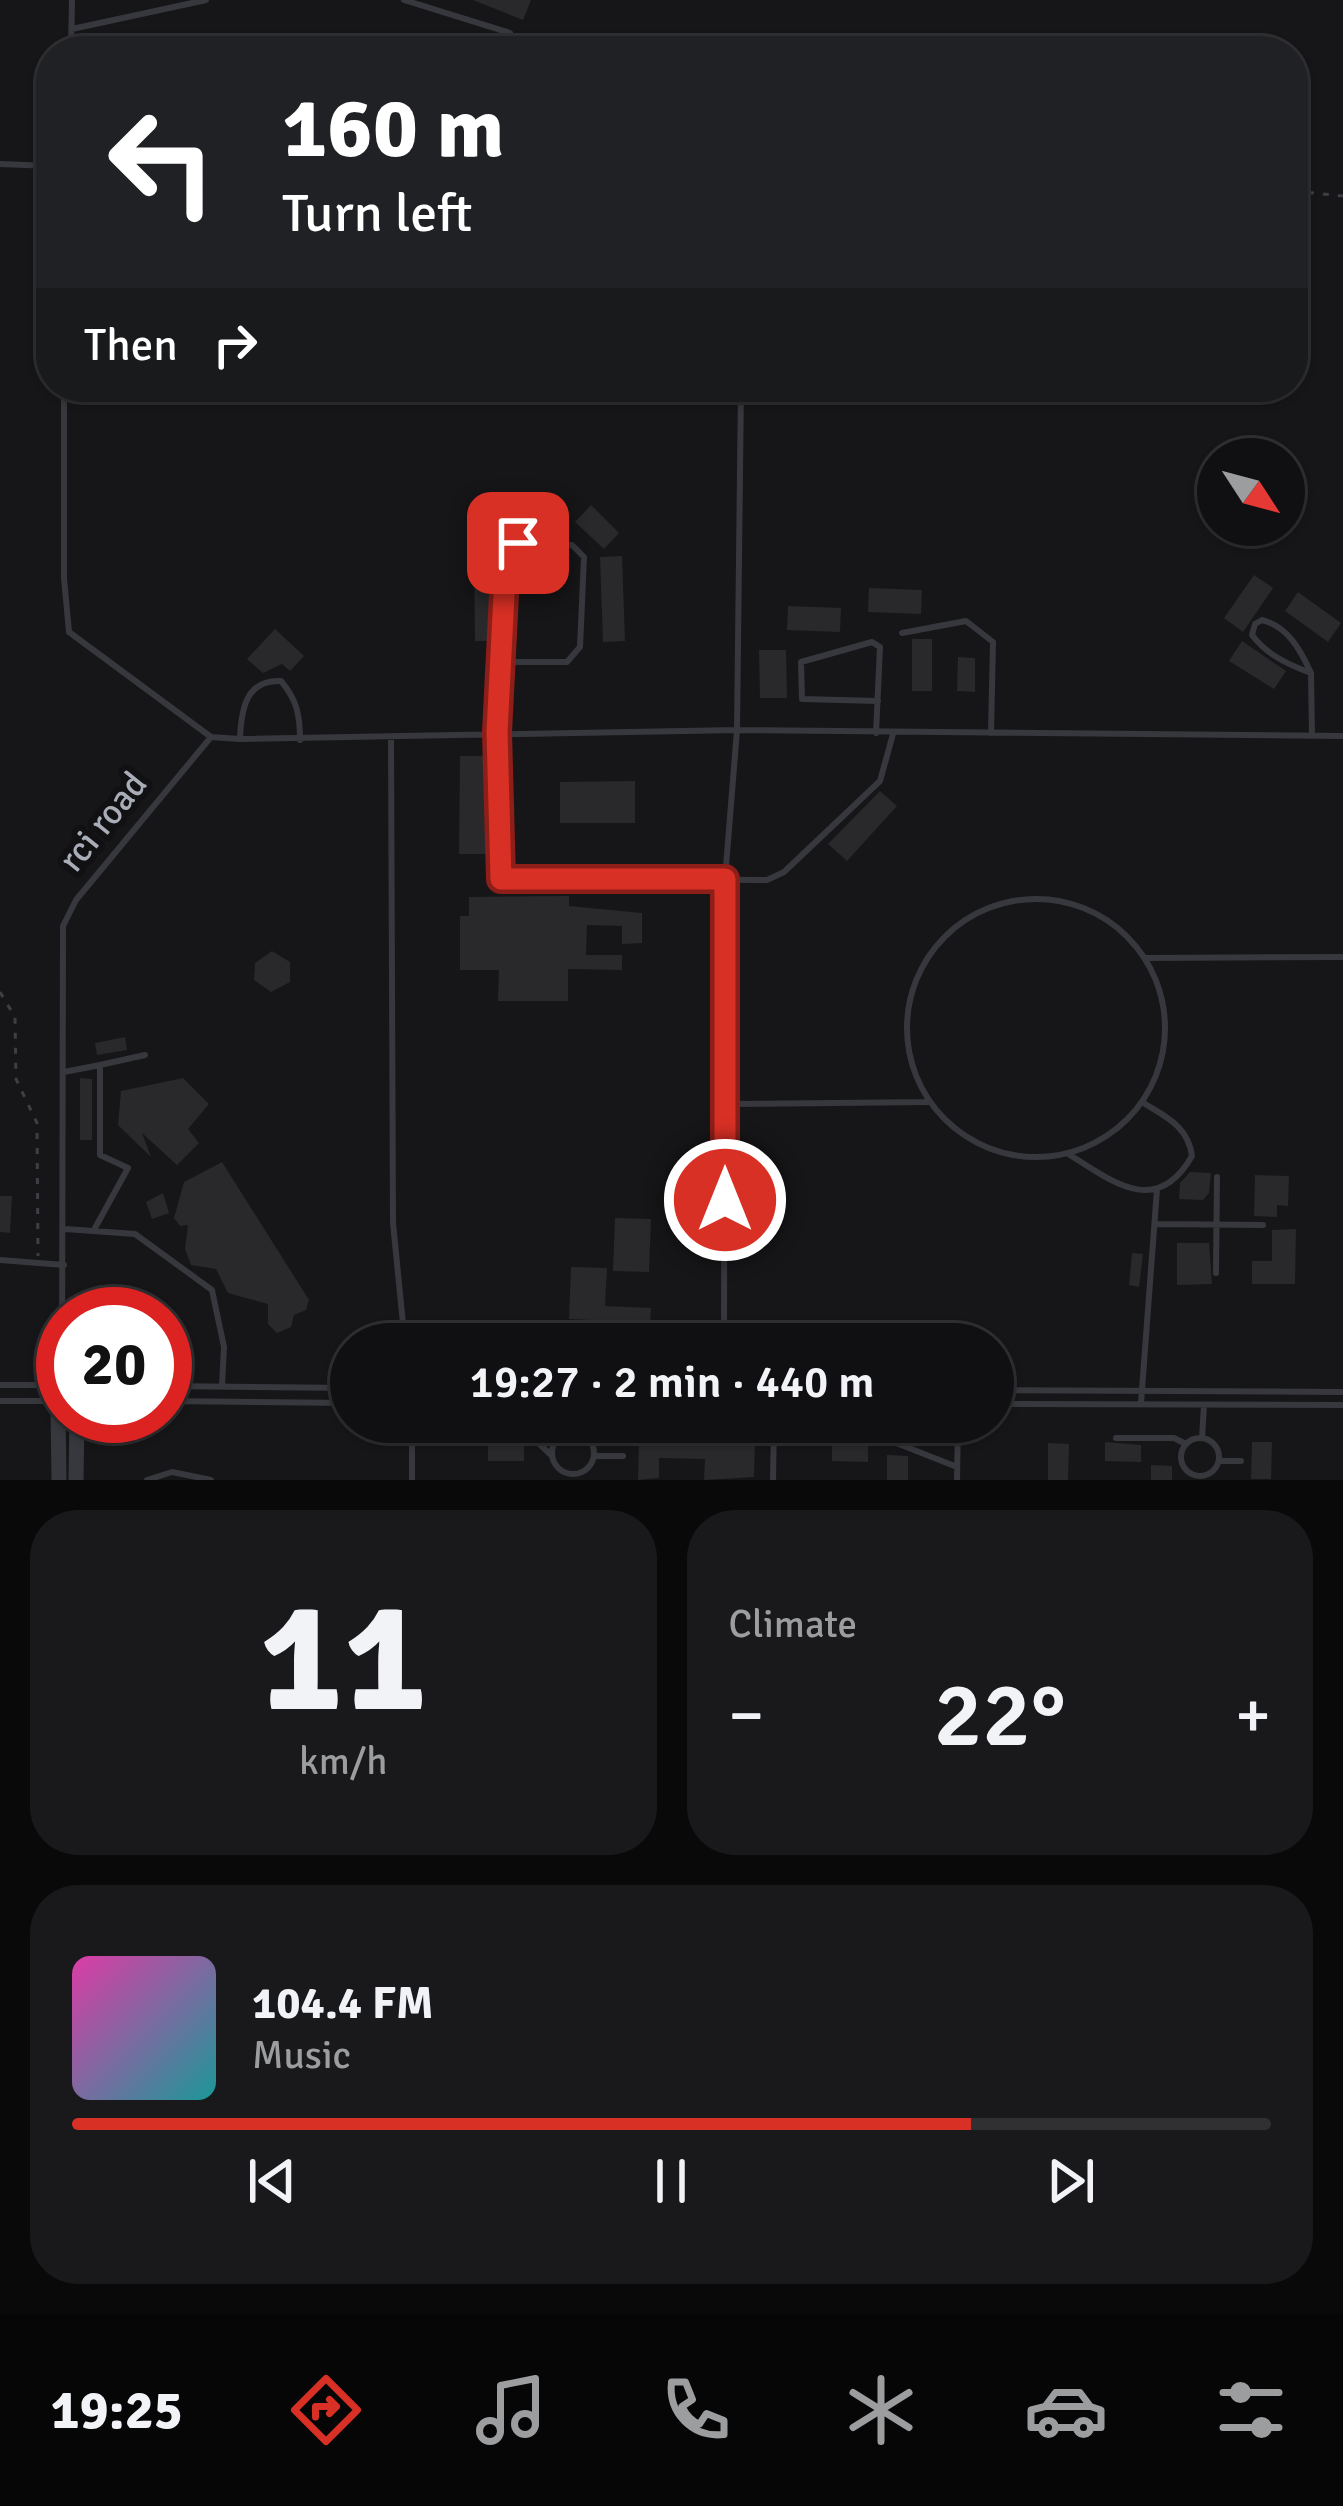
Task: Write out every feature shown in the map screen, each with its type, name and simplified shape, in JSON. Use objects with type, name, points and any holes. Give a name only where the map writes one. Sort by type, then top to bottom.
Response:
[{"type":"street","points":[[57,1443],[59,1480]]},
{"type":"street","points":[[76,1480],[77,1443]]},
{"type":"lane","points":[[72,0],[72,36]]},
{"type":"lane","points":[[72,29],[206,0]]},
{"type":"lane","points":[[404,0],[510,32]]},
{"type":"lane","points":[[0,164],[36,165]]},
{"type":"lane","points":[[64,402],[64,578],[69,632],[211,736],[391,740],[497,732],[736,730],[1343,736]]},
{"type":"lane","points":[[724,1323],[725,879],[736,730],[741,402]]},
{"type":"lane","points":[[503,662],[568,662],[580,647],[584,557],[572,545],[518,543],[506,556],[497,732],[501,879],[767,880],[784,872],[880,782],[893,734]]},
{"type":"lane","points":[[1311,673],[1286,663],[1259,643],[1252,632],[1256,624],[1262,620],[1278,626],[1295,643],[1311,673],[1312,736]]},
{"type":"lane","points":[[902,633],[966,622],[992,642],[991,733]]},
{"type":"lane","points":[[876,733],[878,700],[880,647],[872,642],[801,662],[802,699],[878,700]]},
{"type":"lane","points":[[240,739],[241,712],[250,691],[266,680],[281,681],[292,693],[300,714],[300,740]]},
{"type":"lane","name":"rci road","points":[[64,1287],[63,926],[76,901],[211,736]]},
{"type":"lane","points":[[391,740],[393,1222],[403,1323]]},
{"type":"lane","points":[[1012,901],[1063,901],[1110,921],[1145,958],[1160,993],[1165,1031],[1159,1068],[1142,1102],[1102,1139],[1068,1154],[1023,1157],[980,1146],[929,1102],[909,1055],[909,1004],[928,957],[964,920],[1012,901]]},
{"type":"lane","points":[[1145,958],[1343,957]]},
{"type":"lane","points":[[64,1072],[145,1055]]},
{"type":"lane","points":[[95,1228],[128,1168],[100,1155],[100,1065]]},
{"type":"lane","points":[[726,1104],[929,1102]]},
{"type":"lane","points":[[1068,1154],[1126,1188],[1157,1189],[1183,1171],[1192,1156],[1185,1131],[1142,1102]]},
{"type":"lane","points":[[1216,1273],[1217,1177]]},
{"type":"lane","points":[[1142,1403],[1157,1189]]},
{"type":"lane","points":[[1155,1224],[1263,1225]]},
{"type":"lane","points":[[64,1228],[135,1234],[212,1290],[224,1347],[222,1386]]},
{"type":"lane","points":[[0,1260],[64,1265]]},
{"type":"lane","points":[[0,1385],[36,1385]]},
{"type":"lane","points":[[192,1386],[330,1388]]},
{"type":"lane","points":[[1014,1390],[1343,1392]]},
{"type":"lane","points":[[0,1401],[36,1406]]},
{"type":"lane","points":[[192,1401],[330,1403]]},
{"type":"lane","points":[[1014,1404],[1343,1405]]},
{"type":"lane","points":[[1202,1438],[1204,1405]]},
{"type":"lane","points":[[1116,1438],[1174,1438],[1186,1444],[1202,1438]]},
{"type":"lane","points":[[1202,1438],[1218,1448],[1220,1462]]},
{"type":"lane","points":[[412,1443],[412,1480]]},
{"type":"lane","points":[[539,1443],[559,1469],[572,1477],[586,1471],[594,1456],[591,1443]]},
{"type":"lane","points":[[553,1456],[557,1443]]},
{"type":"lane","points":[[773,1480],[774,1443]]},
{"type":"lane","points":[[891,1443],[967,1480]]},
{"type":"lane","points":[[957,1474],[958,1443]]},
{"type":"lane","points":[[1186,1444],[1181,1462],[1190,1477],[1207,1476],[1220,1462],[1240,1461]]},
{"type":"lane","points":[[594,1456],[623,1456]]},
{"type":"lane","points":[[147,1480],[160,1473],[211,1480]]},
{"type":"path","points":[[1308,192],[1343,196]]},
{"type":"path","points":[[0,992],[15,1017],[16,1079],[37,1123],[38,1261]]},
{"type":"building","points":[[473,0],[531,0],[523,20]]},
{"type":"building","points":[[527,496],[558,496],[558,523],[519,524],[497,547],[481,532],[508,503],[528,522]]},
{"type":"building","points":[[591,505],[619,533],[604,549],[575,522]]},
{"type":"building","points":[[496,554],[494,641],[475,641],[474,555]]},
{"type":"building","points":[[622,556],[625,641],[603,642],[600,557]]},
{"type":"building","points":[[1254,575],[1273,588],[1243,632],[1224,618]]},
{"type":"building","points":[[869,588],[922,590],[921,614],[868,612]]},
{"type":"building","points":[[1298,592],[1341,623],[1328,642],[1285,611]]},
{"type":"building","points":[[788,606],[841,608],[840,632],[787,630]]},
{"type":"building","points":[[275,629],[304,656],[290,671],[282,664],[263,673],[247,659]]},
{"type":"building","points":[[912,639],[932,639],[932,691],[912,691]]},
{"type":"building","points":[[1242,641],[1286,671],[1274,689],[1229,661]]},
{"type":"building","points":[[759,650],[786,650],[787,698],[760,698]]},
{"type":"building","points":[[958,657],[975,658],[975,692],[957,691]]},
{"type":"building","points":[[460,756],[490,756],[493,854],[459,854]]},
{"type":"building","points":[[635,781],[635,823],[560,823],[560,782]]},
{"type":"building","points":[[880,791],[897,806],[847,861],[828,844]]},
{"type":"building","points":[[569,896],[569,906],[642,913],[642,943],[622,944],[622,926],[587,925],[586,955],[622,955],[622,970],[568,969],[568,1001],[498,1001],[499,970],[460,970],[460,916],[469,916],[469,897]]},
{"type":"building","points":[[272,951],[290,962],[290,982],[271,992],[254,980],[255,963]]},
{"type":"building","points":[[125,1037],[127,1050],[97,1055],[95,1043]]},
{"type":"building","points":[[80,1078],[92,1079],[92,1140],[80,1140]]},
{"type":"building","points":[[183,1078],[209,1104],[188,1129],[199,1143],[177,1165],[142,1133],[151,1157],[118,1125],[121,1091]]},
{"type":"building","points":[[222,1162],[309,1300],[306,1310],[294,1315],[291,1327],[277,1333],[268,1324],[268,1304],[228,1293],[216,1269],[191,1265],[185,1249],[188,1225],[180,1226],[174,1218],[184,1182]]},
{"type":"building","points":[[1190,1172],[1211,1173],[1209,1193],[1203,1200],[1179,1199],[1180,1183]]},
{"type":"building","points":[[1255,1175],[1289,1176],[1288,1206],[1277,1205],[1277,1217],[1254,1216]]},
{"type":"building","points":[[163,1193],[169,1213],[152,1219],[146,1202]]},
{"type":"building","points":[[0,1196],[12,1196],[10,1233],[0,1232]]},
{"type":"building","points":[[615,1218],[651,1219],[649,1272],[613,1271]]},
{"type":"building","points":[[1296,1229],[1295,1284],[1252,1284],[1252,1261],[1272,1261],[1272,1230]]},
{"type":"building","points":[[1177,1243],[1209,1243],[1212,1284],[1177,1285]]},
{"type":"building","points":[[1132,1253],[1143,1254],[1139,1287],[1129,1285]]},
{"type":"building","points":[[571,1267],[607,1268],[605,1306],[651,1308],[650,1323],[569,1319]]},
{"type":"building","points":[[1105,1442],[1141,1445],[1141,1462],[1105,1461]]},
{"type":"building","points":[[1252,1442],[1272,1442],[1271,1479],[1251,1479]]},
{"type":"building","points":[[488,1443],[524,1443],[524,1461],[488,1461]]},
{"type":"building","points":[[639,1443],[755,1443],[754,1477],[704,1480],[705,1459],[659,1458],[659,1478],[638,1480]]},
{"type":"building","points":[[832,1443],[868,1443],[868,1462],[832,1461]]},
{"type":"building","points":[[1048,1443],[1069,1444],[1068,1480],[1048,1480]]},
{"type":"building","points":[[887,1455],[908,1456],[908,1480],[887,1480]]},
{"type":"building","points":[[1151,1465],[1172,1466],[1172,1480],[1151,1480]]},
{"type":"route","points":[[518,543],[506,556],[497,732],[501,879],[725,879],[725,1200]]}]
